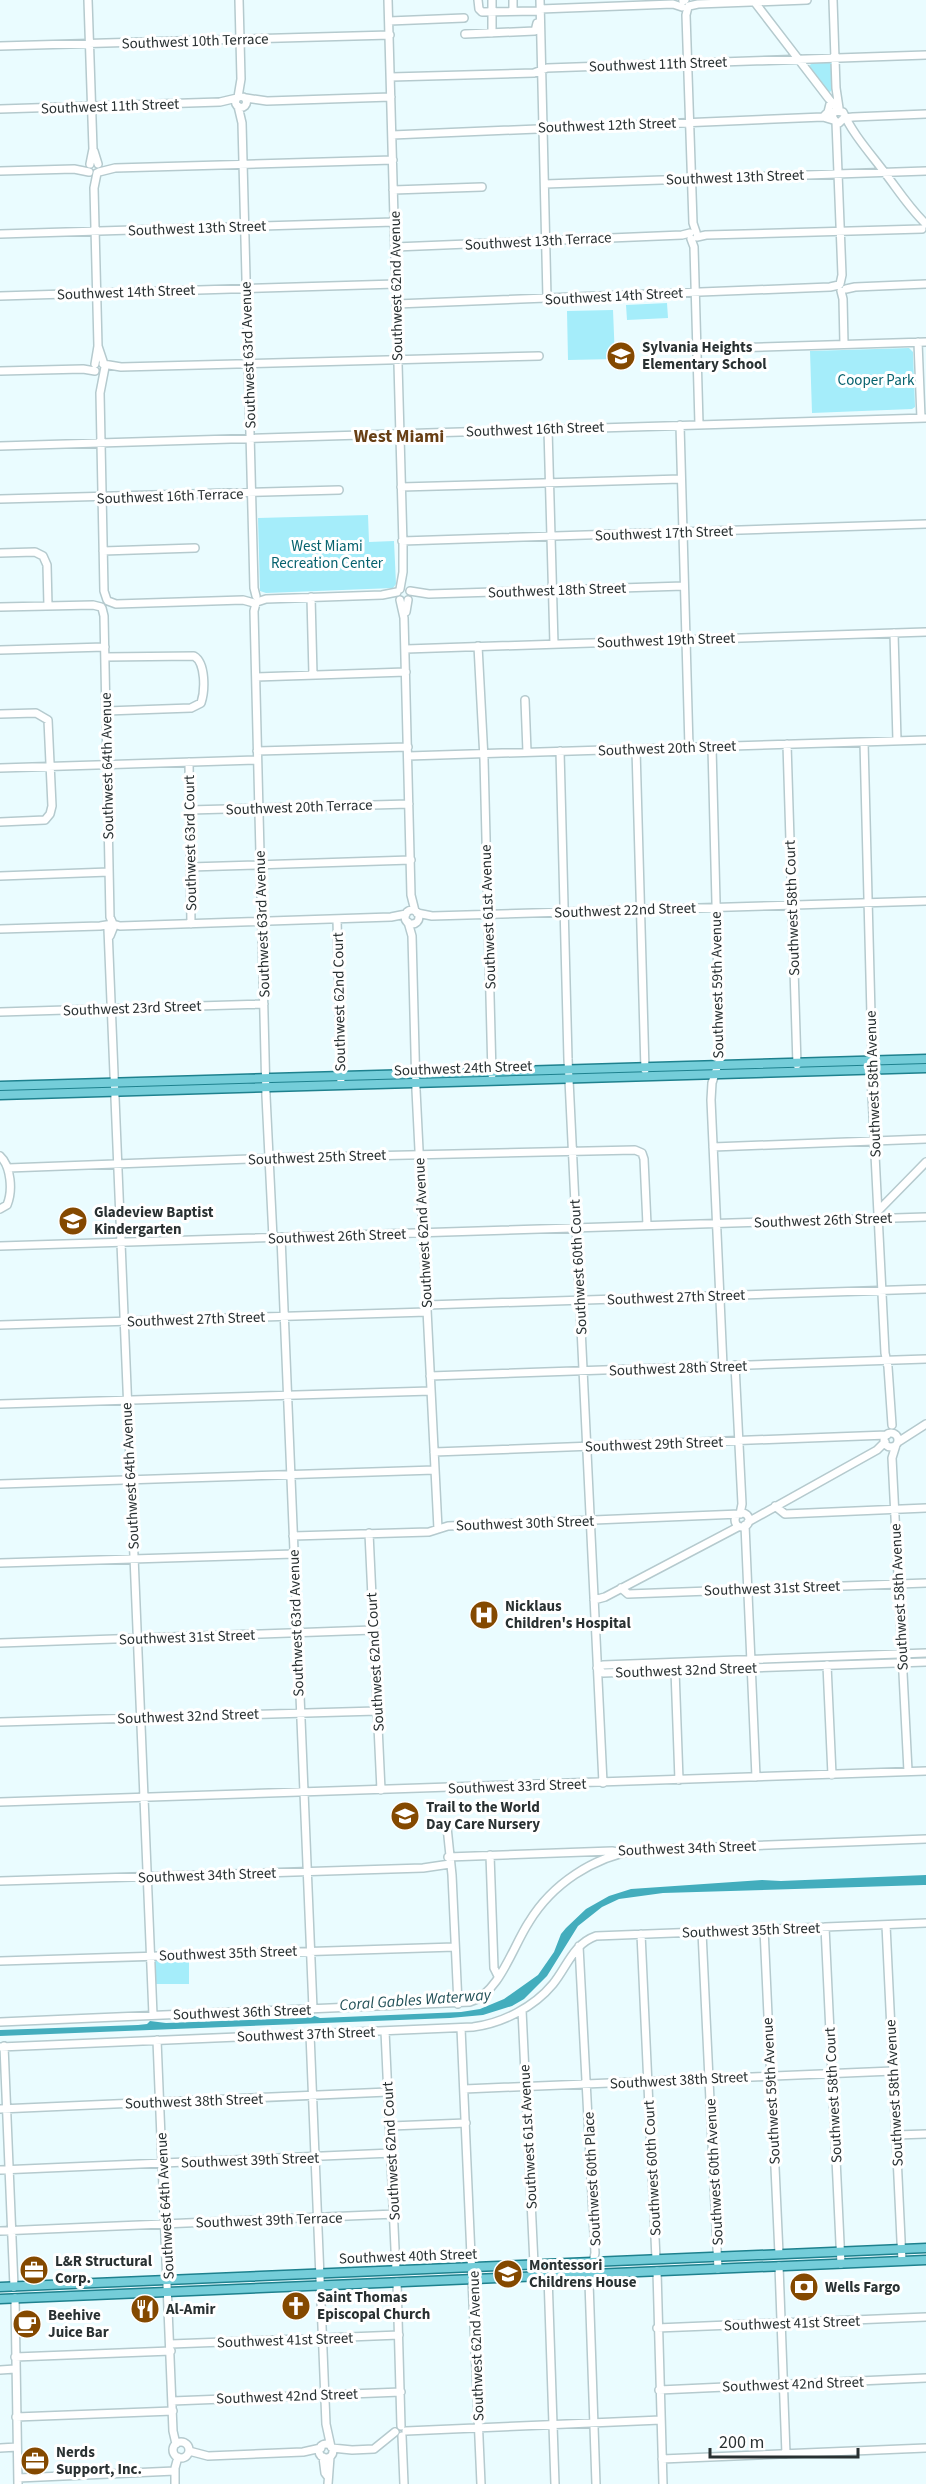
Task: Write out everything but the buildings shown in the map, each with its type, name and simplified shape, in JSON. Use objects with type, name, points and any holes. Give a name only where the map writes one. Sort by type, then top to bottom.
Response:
[{"type":"main road","name":"Southwest 24th Street","points":[[871,1065],[926,1059]]},
{"type":"main road","name":"Southwest 24th Street","points":[[0,1086],[114,1087],[871,1065],[926,1068]]},
{"type":"main road","name":"Southwest 24th Street","points":[[0,1095],[114,1087]]},
{"type":"main road","name":"Southwest 40th Street","points":[[0,2288],[926,2248]]},
{"type":"main road","points":[[767,2266],[779,2254]]},
{"type":"main road","points":[[657,2271],[661,2265],[672,2263],[679,2258]]},
{"type":"main road","points":[[628,2272],[635,2267],[650,2265],[656,2259]]},
{"type":"main road","name":"Southwest 40th Street","points":[[0,2299],[926,2260]]},
{"type":"main road","points":[[382,2283],[396,2270]]},
{"type":"main road","points":[[15,2298],[22,2291],[52,2290],[62,2285]]},
{"type":"street","name":"Southwest 63rd Avenue","points":[[239,0],[268,1158],[284,1317],[313,2009]]},
{"type":"street","name":"Southwest 62nd Avenue","points":[[388,0],[416,1078],[438,1529]]},
{"type":"street","points":[[478,0],[480,11],[807,0]]},
{"type":"street","points":[[492,0],[492,33]]},
{"type":"street","points":[[513,0],[513,11]]},
{"type":"street","points":[[538,0],[547,298]]},
{"type":"street","points":[[833,0],[844,344]]},
{"type":"street","name":"Southwest 64th Avenue","points":[[89,1],[100,393],[114,1087],[153,2015]]},
{"type":"street","points":[[754,1],[828,99],[838,117],[853,131],[885,172],[923,226]]},
{"type":"street","points":[[685,4],[695,236],[699,424]]},
{"type":"street","points":[[465,34],[536,30],[539,10]]},
{"type":"street","points":[[389,21],[464,18]]},
{"type":"street","name":"Southwest 10th Terrace","points":[[0,46],[390,35]]},
{"type":"street","name":"Southwest 11th Street","points":[[390,77],[534,73],[547,68],[926,55]]},
{"type":"street","points":[[823,117],[828,112],[828,99],[836,88]]},
{"type":"street","name":"Southwest 11th Street","points":[[0,109],[391,97]]},
{"type":"street","name":"Southwest 12th Street","points":[[392,135],[543,127],[926,114]]},
{"type":"street","points":[[853,131],[857,122],[864,116]]},
{"type":"street","points":[[838,135],[844,129],[853,131]]},
{"type":"street","points":[[0,171],[393,160]]},
{"type":"street","name":"Southwest 13th Street","points":[[545,184],[926,171]]},
{"type":"street","points":[[393,190],[482,188]]},
{"type":"street","name":"Southwest 13th Street","points":[[0,234],[394,222]]},
{"type":"street","name":"Southwest 13th Terrace","points":[[395,247],[923,226]]},
{"type":"street","name":"Southwest 14th Street","points":[[0,296],[396,284]]},
{"type":"street","name":"Southwest 14th Street","points":[[396,304],[926,284]]},
{"type":"street","points":[[697,349],[922,342],[923,418]]},
{"type":"street","points":[[0,371],[539,356]]},
{"type":"street","name":"Southwest 16th Street","points":[[0,446],[923,418]]},
{"type":"street","points":[[680,425],[689,747]]},
{"type":"street","points":[[548,429],[554,644]]},
{"type":"street","points":[[401,488],[681,479]]},
{"type":"street","name":"Southwest 16th Terrace","points":[[0,500],[39,497],[102,498],[339,490]]},
{"type":"street","name":"Southwest 17th Street","points":[[402,541],[926,525]]},
{"type":"street","points":[[103,551],[195,548]]},
{"type":"street","points":[[0,554],[35,552],[43,556],[47,564],[48,606]]},
{"type":"street","name":"Southwest 18th Street","points":[[254,599],[684,586]]},
{"type":"street","points":[[311,597],[313,675]]},
{"type":"street","points":[[0,607],[254,599]]},
{"type":"street","name":"Southwest 19th Street","points":[[405,649],[926,632]]},
{"type":"street","points":[[894,633],[897,741]]},
{"type":"street","name":"Southwest 61st Avenue","points":[[478,646],[492,1076]]},
{"type":"street","points":[[0,650],[105,647]]},
{"type":"street","points":[[105,657],[188,655],[199,658],[202,667],[203,694],[199,705],[189,709],[106,711]]},
{"type":"street","points":[[256,677],[406,672]]},
{"type":"street","points":[[525,700],[527,752]]},
{"type":"street","points":[[0,714],[33,713],[46,717],[50,725],[52,806],[49,817],[42,820],[0,822]]},
{"type":"street","name":"Southwest 20th Street","points":[[408,756],[926,740]]},
{"type":"street","name":"Southwest 58th Avenue","points":[[864,742],[874,1142],[881,1290],[892,1425],[890,1440],[908,1771]]},
{"type":"street","name":"Southwest 58th Court","points":[[787,744],[797,1067]]},
{"type":"street","points":[[257,751],[408,747]]},
{"type":"street","name":"Southwest 59th Avenue","points":[[712,747],[720,1058],[711,1100],[723,1366]]},
{"type":"street","points":[[636,749],[645,1071]]},
{"type":"street","name":"Southwest 60th Court","points":[[560,751],[569,1074],[603,1783]]},
{"type":"street","points":[[0,768],[257,760]]},
{"type":"street","name":"Southwest 63rd Court","points":[[189,762],[191,924]]},
{"type":"street","name":"Southwest 20th Terrace","points":[[189,810],[409,804]]},
{"type":"street","points":[[190,867],[411,860]]},
{"type":"street","points":[[0,876],[109,872]]},
{"type":"street","name":"Southwest 22nd Street","points":[[0,929],[926,901]]},
{"type":"street","name":"Southwest 62nd Court","points":[[337,919],[341,1081]]},
{"type":"street","name":"Southwest 23rd Street","points":[[0,1012],[264,1004]]},
{"type":"street","points":[[713,1147],[926,1139]]},
{"type":"street","name":"Southwest 25th Street","points":[[8,1168],[268,1158],[633,1149],[640,1152],[644,1159],[647,1226]]},
{"type":"street","points":[[0,1156],[8,1168],[9,1201],[5,1207],[0,1209]]},
{"type":"street","points":[[878,1214],[926,1162]]},
{"type":"street","name":"Southwest 26th Street","points":[[0,1246],[647,1226],[878,1214],[926,1217]]},
{"type":"street","name":"Southwest 27th Street","points":[[0,1325],[284,1317],[580,1300],[926,1288]]},
{"type":"street","name":"Southwest 28th Street","points":[[430,1376],[926,1359]]},
{"type":"street","points":[[735,1365],[756,1778]]},
{"type":"street","points":[[0,1404],[431,1391]]},
{"type":"street","points":[[594,1600],[723,1533],[742,1520],[775,1506],[890,1440],[926,1424]]},
{"type":"street","name":"Southwest 29th Street","points":[[434,1452],[874,1436],[890,1440]]},
{"type":"street","points":[[0,1484],[435,1470]]},
{"type":"street","points":[[775,1506],[785,1514],[926,1508]]},
{"type":"street","name":"Southwest 30th Street","points":[[293,1536],[429,1532],[448,1526],[590,1520],[722,1516],[742,1520]]},
{"type":"street","name":"Southwest 62nd Court","points":[[369,1533],[381,1790]]},
{"type":"street","points":[[0,1563],[294,1554]]},
{"type":"street","name":"Southwest 31st Street","points":[[621,1588],[628,1594],[926,1583]]},
{"type":"street","name":"Southwest 31st Street","points":[[0,1643],[373,1630]]},
{"type":"street","name":"Southwest 32nd Street","points":[[926,1653],[603,1665],[597,1668],[603,1673],[926,1662]]},
{"type":"street","points":[[827,1665],[832,1775]]},
{"type":"street","points":[[675,1670],[680,1780]]},
{"type":"street","name":"Southwest 32nd Street","points":[[0,1722],[377,1711]]},
{"type":"street","name":"Southwest 33rd Street","points":[[0,1802],[926,1771]]},
{"type":"street","points":[[447,1827],[458,2004]]},
{"type":"street","name":"Southwest 34th Street","points":[[0,1881],[423,1868],[449,1860],[490,1855],[612,1851],[622,1853],[637,1850],[926,1839]]},
{"type":"street","points":[[498,1976],[528,1923],[552,1892],[579,1872],[622,1853]]},
{"type":"street","points":[[490,1855],[494,1968],[498,1976]]},
{"type":"street","name":"Southwest 35th Street","points":[[579,1946],[598,1936],[926,1923]]},
{"type":"street","name":"Southwest 58th Avenue","points":[[886,1925],[902,2261]]},
{"type":"street","name":"Southwest 58th Court","points":[[825,1927],[841,2264]]},
{"type":"street","name":"Southwest 59th Avenue","points":[[764,1929],[779,2254]]},
{"type":"street","name":"Southwest 60th Avenue","points":[[702,1932],[718,2269]]},
{"type":"street","name":"Southwest 60th Court","points":[[641,1934],[656,2259]]},
{"type":"street","name":"Southwest 37th Street","points":[[2,2047],[461,2028],[489,2024],[522,2010],[551,1987],[579,1946]]},
{"type":"street","name":"Southwest 60th Place","points":[[579,1946],[594,2262],[590,2274],[596,2484]]},
{"type":"street","name":"Southwest 35th Street","points":[[0,1961],[455,1947]]},
{"type":"street","name":"Southwest 36th Street","points":[[0,2022],[458,2004],[483,1997],[498,1976]]},
{"type":"street","name":"Southwest 61st Avenue","points":[[522,2010],[534,2264]]},
{"type":"street","name":"Southwest 62nd Avenue","points":[[461,2028],[474,2279],[481,2484]]},
{"type":"street","name":"Southwest 62nd Court","points":[[385,2031],[396,2270]]},
{"type":"street","points":[[310,2034],[328,2481]]},
{"type":"street","name":"Southwest 64th Avenue","points":[[157,2040],[169,2291],[173,2434],[177,2444]]},
{"type":"street","points":[[2,2047],[3,2109],[10,2170],[14,2287]]},
{"type":"street","name":"Southwest 38th Street","points":[[464,2089],[893,2071]]},
{"type":"street","name":"Southwest 38th Street","points":[[3,2109],[388,2092]]},
{"type":"street","points":[[391,2126],[466,2123]]},
{"type":"street","points":[[896,2135],[926,2134]]},
{"type":"street","name":"Southwest 39th Street","points":[[0,2170],[392,2153]]},
{"type":"street","name":"Southwest 39th Terrace","points":[[0,2231],[395,2214]]},
{"type":"street","points":[[779,2266],[786,2454]]},
{"type":"street","points":[[657,2271],[663,2484]]},
{"type":"street","points":[[548,2276],[555,2484]]},
{"type":"street","points":[[397,2282],[404,2484]]},
{"type":"street","points":[[15,2298],[18,2481],[175,2471]]},
{"type":"street","name":"Southwest 41st Street","points":[[657,2328],[926,2317]]},
{"type":"street","name":"Southwest 41st Street","points":[[15,2357],[399,2335]]},
{"type":"street","points":[[0,2370],[15,2369]]},
{"type":"street","name":"Southwest 42nd Street","points":[[659,2390],[926,2378]]},
{"type":"street","name":"Southwest 42nd Street","points":[[172,2401],[401,2392]]},
{"type":"street","points":[[16,2417],[173,2410]]},
{"type":"street","points":[[189,2451],[185,2457],[178,2457],[173,2452],[177,2444],[186,2444],[189,2451],[208,2457],[327,2452],[376,2448],[387,2436],[401,2431],[661,2420]]},
{"type":"street","points":[[0,2448],[17,2447]]},
{"type":"street","points":[[662,2459],[926,2448]]},
{"type":"street","points":[[175,2484],[178,2457]]},
{"type":"green space","points":[[812,63],[832,63],[834,88],[830,92],[809,66]]},
{"type":"green space","points":[[667,303],[668,318],[627,320],[626,305]]},
{"type":"green space","points":[[613,310],[615,359],[568,360],[567,311]]},
{"type":"green space","name":"Cooper Park","points":[[909,348],[913,352],[915,407],[912,409],[812,413],[810,351]]},
{"type":"green space","name":"West Miami Recreation Center","points":[[368,515],[369,542],[394,541],[396,584],[393,588],[266,593],[260,591],[258,518]]},
{"type":"green space","points":[[189,1958],[189,1984],[155,1984],[155,1960]]},
{"type":"shaded area","points":[[926,1875],[926,1885],[663,1893],[619,1899],[602,1907],[578,1926],[547,1976],[524,1999],[512,2006],[483,2015],[0,2036],[0,2030],[138,2025],[147,2024],[150,2021],[166,2023],[306,2018],[312,2015],[320,2018],[461,2012],[480,2009],[504,1999],[538,1975],[554,1952],[561,1934],[586,1909],[609,1896],[631,1889],[762,1880]]},
{"type":"place","name":"Sylvania Heights Elementary School","points":[[621,356]]},
{"type":"place","name":"Gladeview Baptist Kindergarten","points":[[73,1221]]},
{"type":"place","name":"Nicklaus Children's Hospital","points":[[484,1615]]},
{"type":"place","name":"Trail to the World Day Care Nursery","points":[[405,1816]]},
{"type":"place","name":"L&R Structural Corp.","points":[[34,2270]]},
{"type":"place","name":"Montessori Childrens House","points":[[508,2274]]},
{"type":"place","name":"Wells Fargo","points":[[804,2287]]},
{"type":"place","name":"Saint Thomas Episcopal Church","points":[[296,2306]]},
{"type":"place","name":"Al-Amir","points":[[145,2309]]},
{"type":"place","name":"Beehive Juice Bar","points":[[27,2324]]},
{"type":"place","name":"Nerds Support, Inc.","points":[[35,2461]]},
{"type":"district","name":"West Miami","points":[[399,436]]},
{"type":"water label","name":"Coral Gables Waterway","points":[[415,1999]]}]
